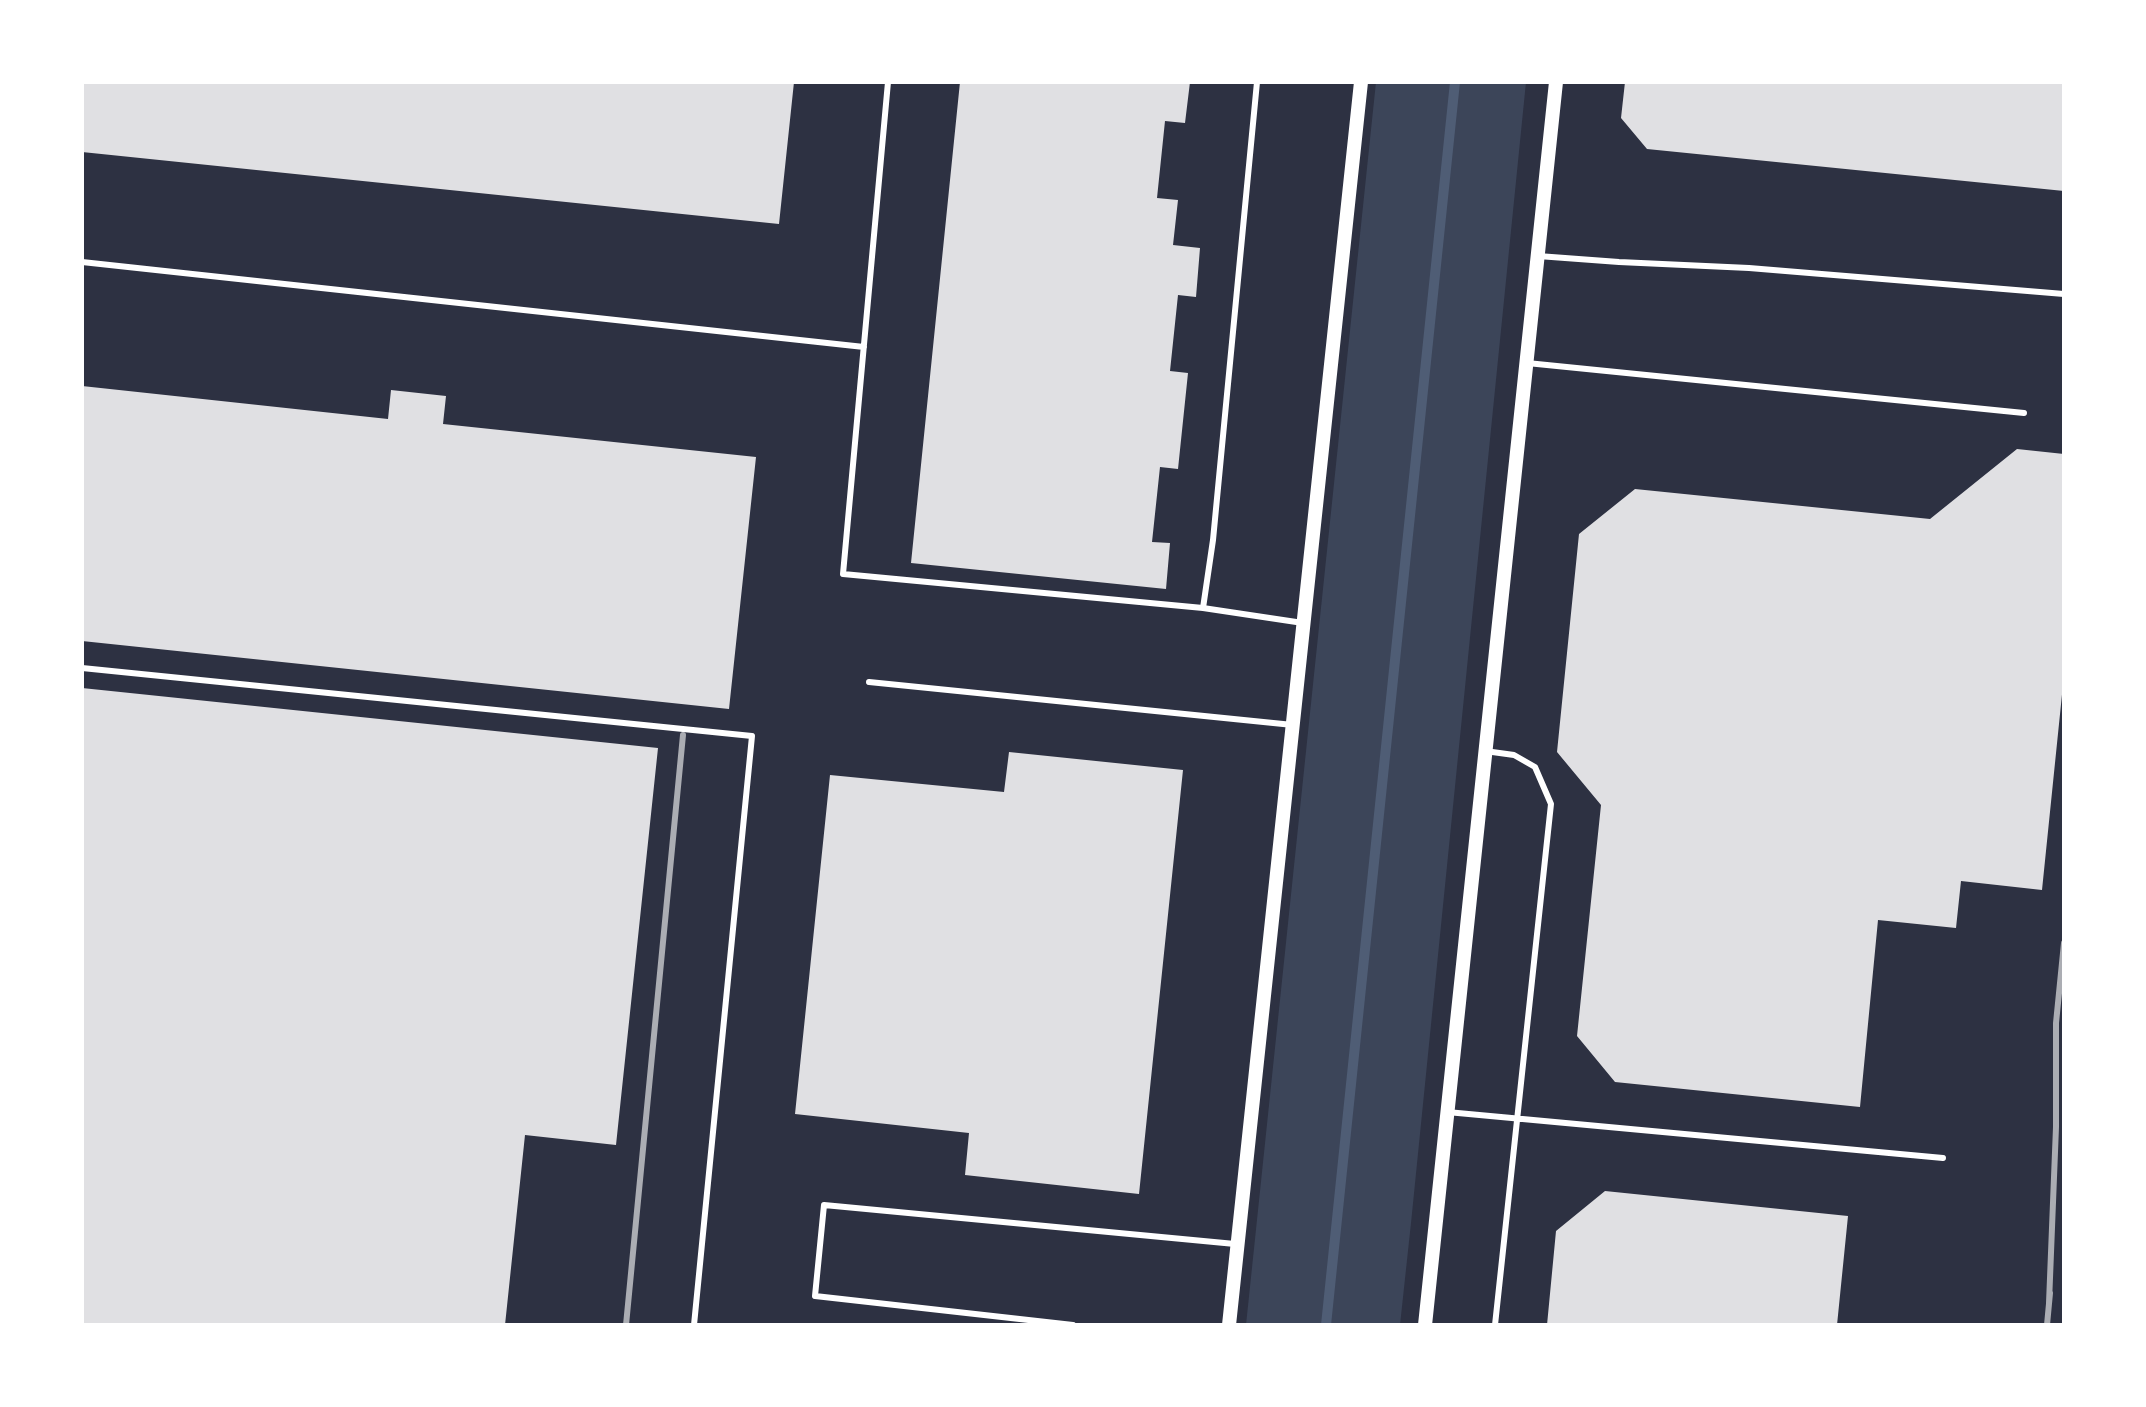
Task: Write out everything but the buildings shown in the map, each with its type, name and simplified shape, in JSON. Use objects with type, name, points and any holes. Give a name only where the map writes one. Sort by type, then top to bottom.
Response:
[{"type":"street","points":[[1229,1325],[1361,82]]},
{"type":"street","points":[[1425,1325],[1556,82]]},
{"type":"lane","points":[[888,82],[843,574],[1203,608],[1303,623]]},
{"type":"lane","points":[[1203,608],[1213,540],[1257,82]]},
{"type":"lane","points":[[1538,256],[1749,268],[2064,294]]},
{"type":"lane","points":[[82,262],[864,347]]},
{"type":"lane","points":[[1527,363],[2024,413]]},
{"type":"lane","points":[[82,668],[752,736],[694,1325]]},
{"type":"lane","points":[[869,682],[1293,725]]},
{"type":"lane","points":[[1485,751],[1514,755],[1535,767],[1551,804],[1495,1325]]},
{"type":"lane","points":[[1447,1112],[1943,1158]]},
{"type":"lane","points":[[1073,1325],[815,1296],[824,1205],[1238,1244]]},
{"type":"shaded area","points":[[1376,82],[1526,82],[1411,1223],[1400,1325],[1246,1325]]},
{"type":"waterway","points":[[1326,1325],[1455,82]]},
{"type":"railway","points":[[626,1325],[683,735]]},
{"type":"railway","points":[[2049,1303],[2056,1127],[2056,1023],[2064,943]]},
{"type":"railway","points":[[2047,1325],[2050,1293]]}]
